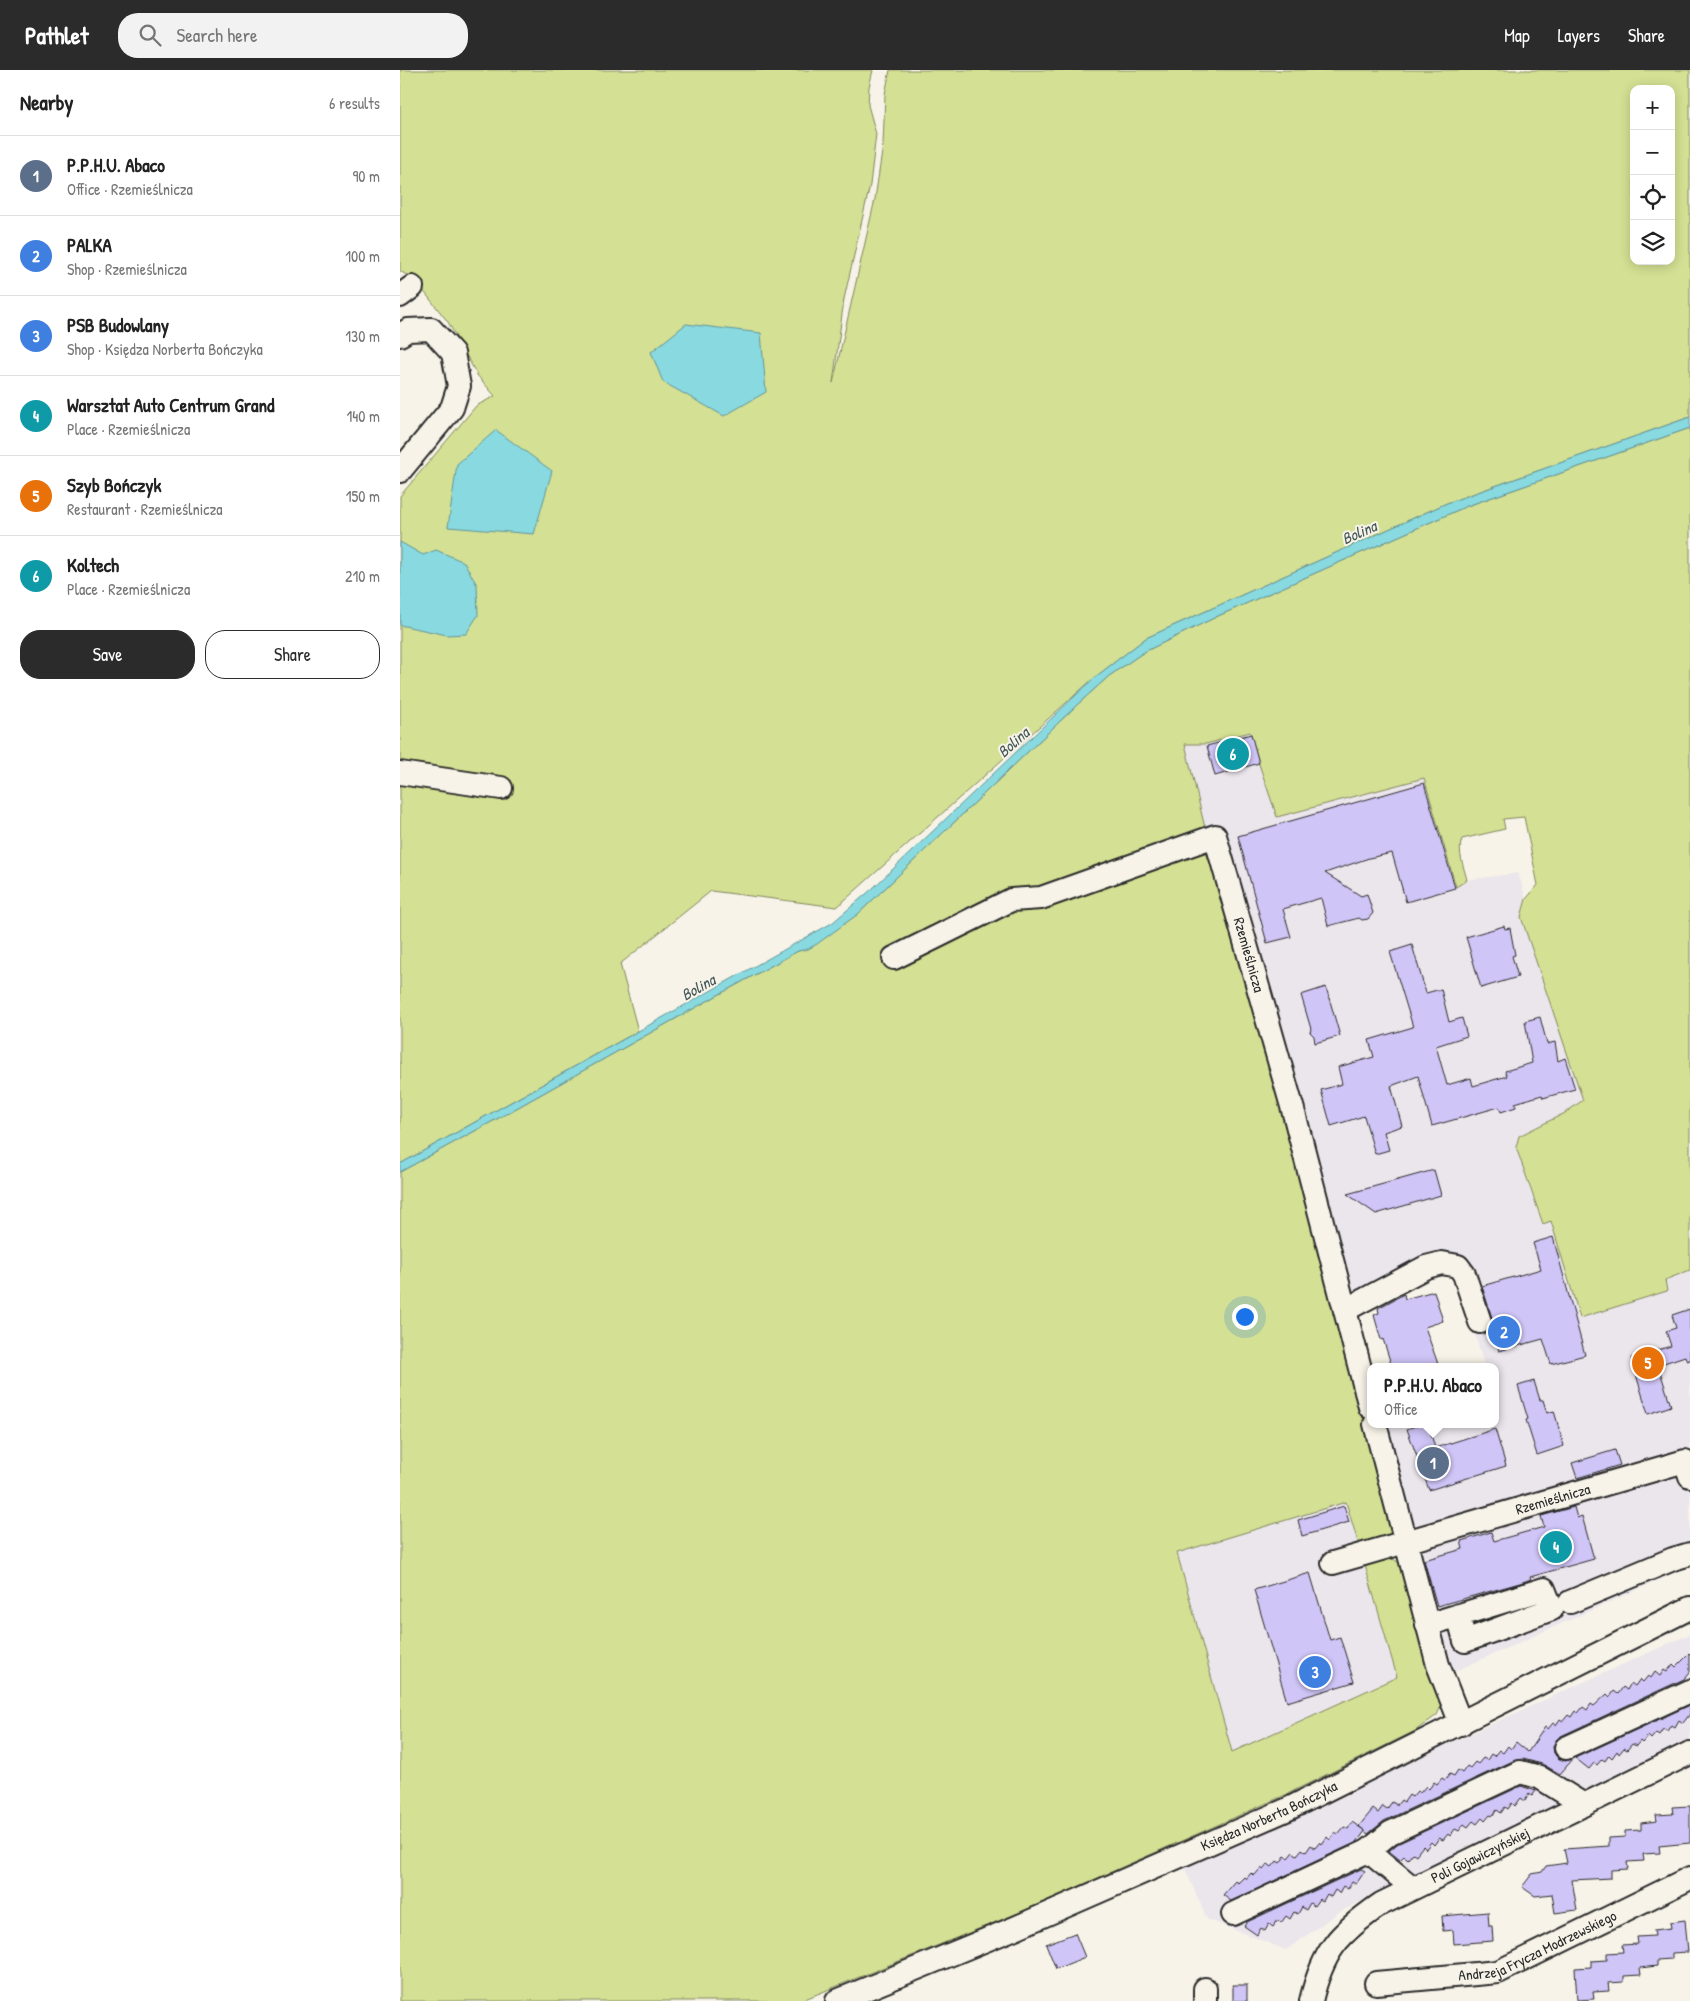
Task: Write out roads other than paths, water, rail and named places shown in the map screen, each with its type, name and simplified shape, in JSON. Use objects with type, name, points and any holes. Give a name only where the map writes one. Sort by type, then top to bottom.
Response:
[{"type":"street","points":[[400,335],[408,330],[431,329],[453,353],[459,386],[452,408],[400,471]]},
{"type":"street","points":[[400,772],[501,788]]},
{"type":"street","name":"Rzemieślnicza","points":[[894,958],[1011,900],[1041,898],[1215,836],[1295,1117],[1367,1395]]},
{"type":"street","points":[[1345,1310],[1426,1267],[1442,1263],[1458,1266],[1464,1274],[1480,1322]]},
{"type":"street","points":[[1376,1428],[1438,1665],[1460,1724]]},
{"type":"street","name":"Rzemieślnicza","points":[[1406,1543],[1685,1461],[1690,1476]]},
{"type":"street","points":[[1333,1563],[1406,1543]]},
{"type":"street","points":[[1570,1602],[1673,1559],[1690,1554]]},
{"type":"street","name":"Księdza Norberta Bończyka","points":[[837,2001],[1015,1928],[1288,1809],[1690,1608]]},
{"type":"street","points":[[1427,1624],[1458,1615]]},
{"type":"street","points":[[1566,1748],[1690,1691]]},
{"type":"street","name":"Poli Gojawiczyńskiej","points":[[1311,2001],[1320,1970],[1328,1953],[1353,1923],[1381,1904],[1690,1753]]},
{"type":"street","points":[[1233,1914],[1368,1851],[1390,1833],[1520,1772],[1539,1777],[1584,1804]]},
{"type":"street","points":[[1368,1851],[1413,1888]]},
{"type":"street","name":"Andrzeja Frycza Modrzewskiego","points":[[1376,1983],[1498,1972],[1690,1878]]},
{"type":"water","points":[[686,324],[761,333],[766,392],[724,416],[663,382],[651,352]]},
{"type":"water","points":[[1690,417],[1690,428],[1467,506],[1218,616],[1144,652],[1109,676],[858,914],[817,944],[808,949],[798,951],[748,978],[400,1172],[400,1164],[832,923],[872,889],[1094,678],[1146,638],[1447,503]]},
{"type":"water","points":[[496,430],[552,471],[534,534],[448,527],[457,464]]},
{"type":"water","points":[[400,542],[423,555],[436,550],[464,562],[477,585],[478,615],[466,634],[447,635],[400,625]]},
{"type":"place","name":"Koltech","points":[[1233,754]]},
{"type":"place","name":"PALKA","points":[[1504,1332]]},
{"type":"place","name":"Szyb Bończyk","points":[[1648,1363]]},
{"type":"place","name":"P.P.H.U. Abaco","points":[[1433,1463]]},
{"type":"place","name":"Warsztat Auto Centrum Grand","points":[[1556,1547]]},
{"type":"place","name":"PSB Budowlany","points":[[1315,1672]]},
{"type":"water label","name":"Bolina","points":[[1359,532]]},
{"type":"water label","name":"Bolina","points":[[1013,742]]},
{"type":"water label","name":"Bolina","points":[[698,987]]}]
